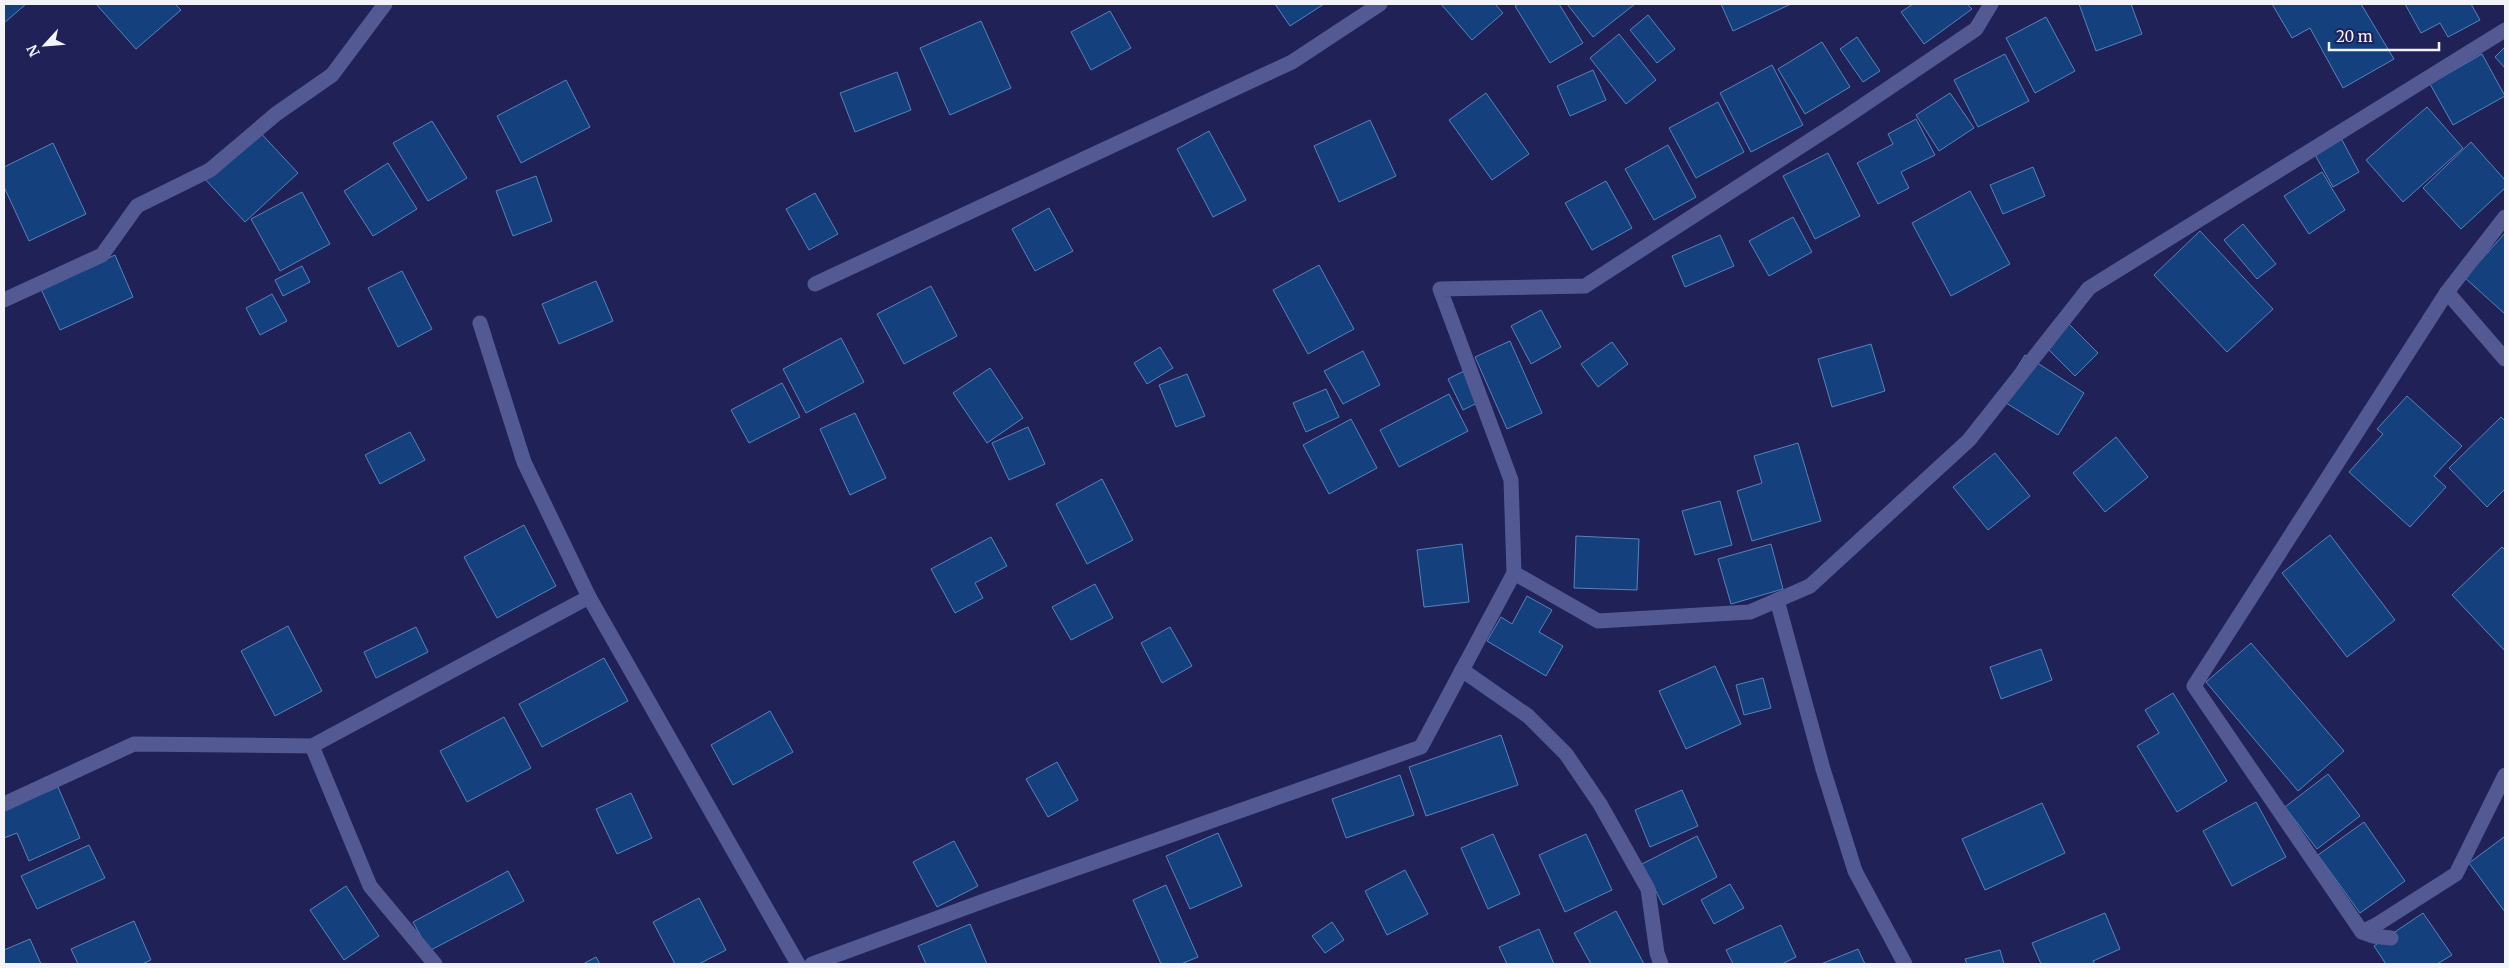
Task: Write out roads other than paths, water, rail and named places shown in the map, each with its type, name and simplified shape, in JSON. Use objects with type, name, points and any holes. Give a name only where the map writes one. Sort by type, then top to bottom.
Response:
[{"type":"street","points":[[4,300],[102,255],[137,206],[210,170],[276,114],[332,75],[385,4]]},
{"type":"street","points":[[815,284],[1292,62],[1380,4]]},
{"type":"street","points":[[812,964],[992,898],[1421,747],[1514,573],[1511,480],[1440,289],[1585,286],[1843,119],[1976,29],[1991,4]]},
{"type":"street","points":[[1514,573],[1598,621],[1750,612],[1810,586],[1969,440],[2089,288],[2505,30]]},
{"type":"street","points":[[2391,938],[2373,936],[2362,932],[2194,686],[2447,292],[2505,217]]},
{"type":"street","points":[[2447,292],[2505,359]]},
{"type":"street","points":[[480,323],[524,462],[590,597],[798,964]]},
{"type":"street","points":[[4,804],[134,744],[312,746],[590,597]]},
{"type":"street","points":[[1777,600],[1823,769],[1855,871],[1905,964]]},
{"type":"street","points":[[1462,670],[1528,716],[1566,754],[1600,804],[1648,889],[1657,953],[1661,964]]},
{"type":"street","points":[[312,746],[370,886],[435,964]]},
{"type":"street","points":[[2362,932],[2456,874],[2505,775]]}]
